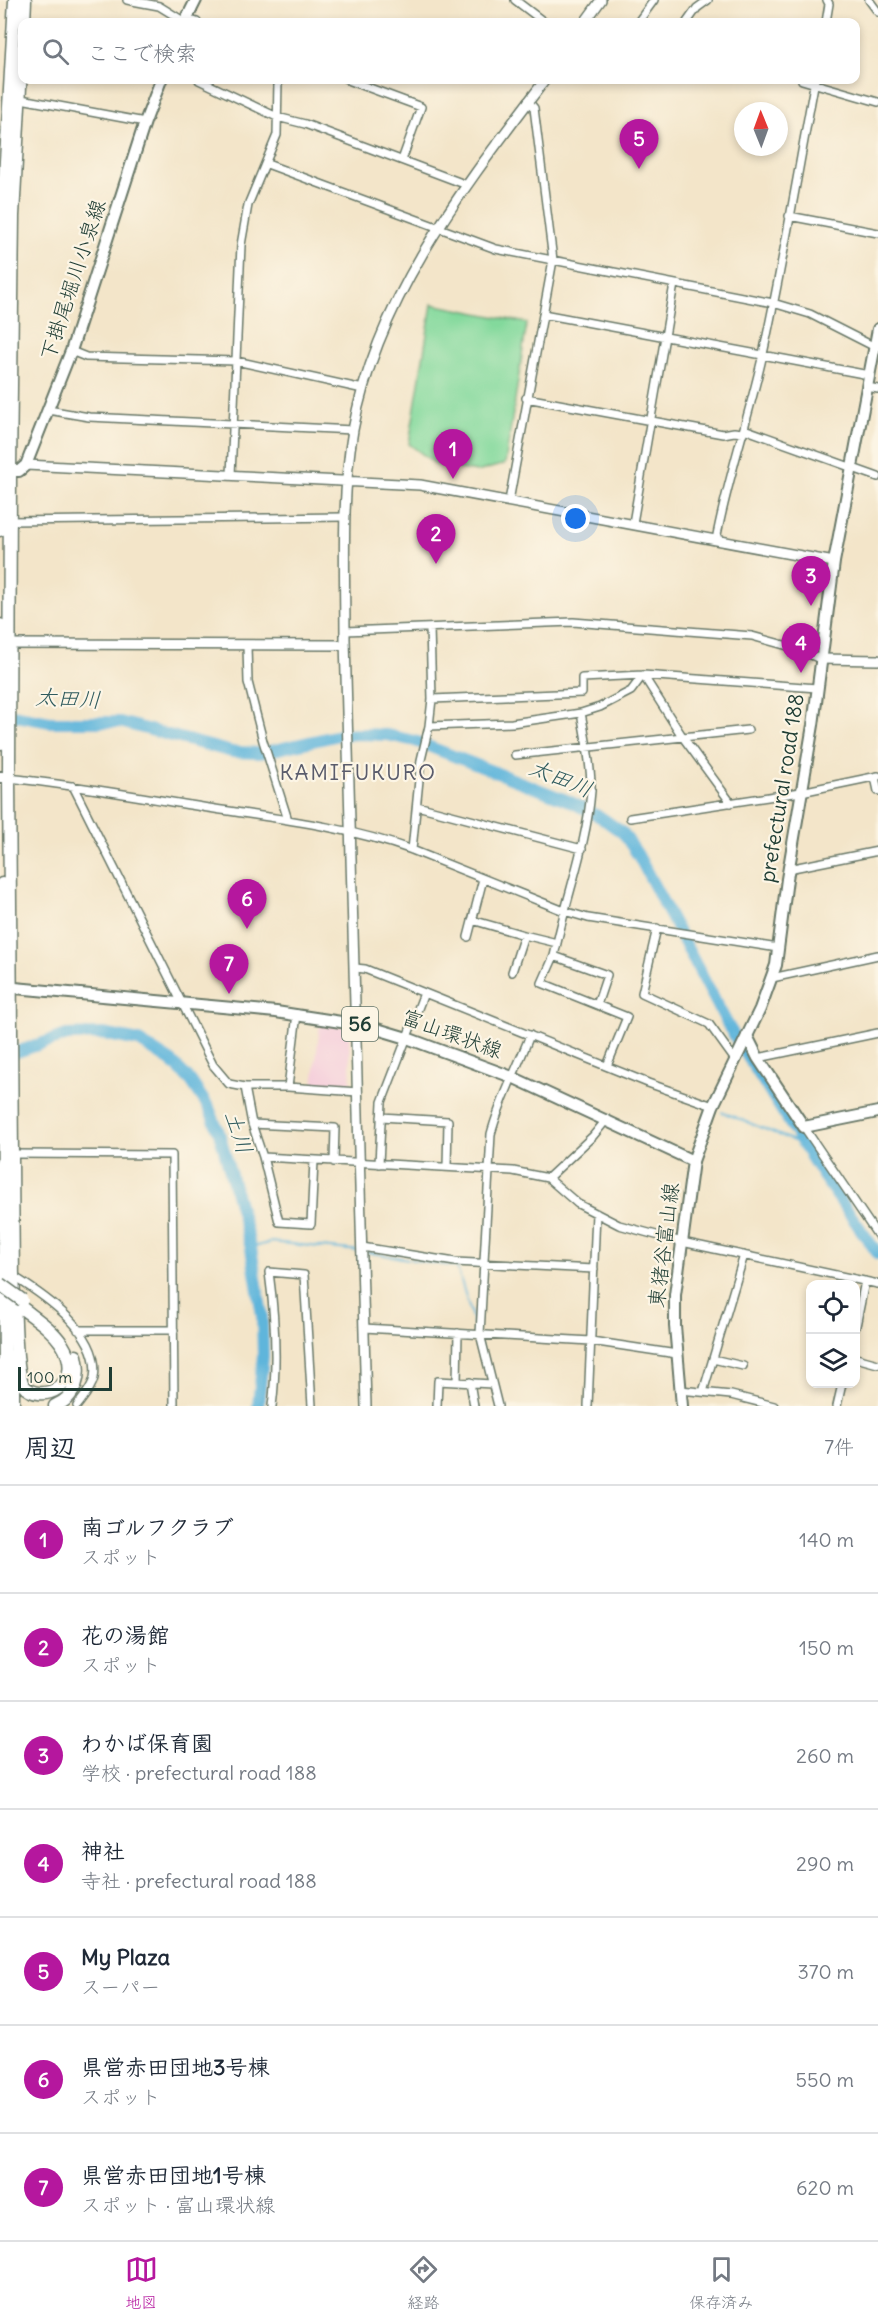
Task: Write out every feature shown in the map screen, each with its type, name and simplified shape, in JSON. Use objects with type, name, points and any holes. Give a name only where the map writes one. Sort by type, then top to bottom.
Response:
[{"type":"highway","points":[[0,530],[4,471],[1,271],[3,154],[10,97],[15,0]]},
{"type":"highway","points":[[24,0],[24,18]]},
{"type":"highway","points":[[4,365],[13,216],[10,97],[18,66]]},
{"type":"highway","points":[[4,471],[10,521],[5,644],[4,777],[4,987],[7,1042],[5,1406]]},
{"type":"highway","points":[[0,624],[5,644]]},
{"type":"highway","points":[[0,1284],[22,1304],[50,1330],[66,1352],[70,1368],[67,1384],[54,1397],[40,1398],[29,1393],[20,1377],[13,1276],[7,1158],[1,1137],[7,1082]]},
{"type":"highway","points":[[0,1195],[7,1158]]},
{"type":"highway","points":[[13,1276],[13,1406]]},
{"type":"highway","points":[[0,1292],[60,1330],[70,1343],[76,1357],[78,1371],[76,1385],[69,1396],[55,1406]]},
{"type":"highway","points":[[0,1366],[5,1406]]},
{"type":"main road","points":[[190,18],[196,0]]},
{"type":"main road","name":"下掛尾堀川小泉線","points":[[26,465],[71,351],[159,84]]},
{"type":"main road","name":"prefectural road 188","points":[[713,1106],[772,978],[834,562],[851,469],[873,388],[869,375],[878,329]]},
{"type":"main road","points":[[4,471],[19,471],[26,465]]},
{"type":"main road","name":"富山環状線","points":[[4,987],[297,1014],[356,1024],[407,1038],[512,1077],[607,1119],[693,1161]]},
{"type":"main road","points":[[747,1036],[758,1058],[804,1127],[878,1112]]},
{"type":"main road","name":"東猪谷富山線","points":[[682,1406],[675,1295],[693,1161],[713,1106]]},
{"type":"street","points":[[127,0],[159,6],[182,18]]},
{"type":"street","points":[[515,0],[539,18]]},
{"type":"street","points":[[588,18],[601,0]]},
{"type":"street","points":[[641,18],[654,0]]},
{"type":"street","points":[[690,18],[697,8],[708,0]]},
{"type":"street","points":[[827,0],[829,4],[827,18]]},
{"type":"street","points":[[869,0],[878,12]]},
{"type":"street","points":[[207,84],[277,117],[304,124],[467,185]]},
{"type":"street","points":[[231,475],[243,227],[248,206],[278,135],[278,84]]},
{"type":"street","points":[[359,84],[421,107],[402,160]]},
{"type":"street","points":[[366,1406],[347,741],[344,517],[346,482],[353,430],[363,389],[393,307],[438,226],[542,84]]},
{"type":"street","points":[[716,540],[731,470],[762,355],[814,84]]},
{"type":"street","points":[[824,84],[878,102]]},
{"type":"street","points":[[10,97],[145,122]]},
{"type":"street","points":[[509,501],[553,260],[534,108],[528,102]]},
{"type":"street","points":[[267,164],[496,249],[773,303],[810,314],[874,347]]},
{"type":"street","points":[[789,216],[878,233]]},
{"type":"street","points":[[633,523],[674,284]]},
{"type":"street","points":[[543,314],[869,375]]},
{"type":"street","points":[[71,351],[86,357],[236,361],[363,389]]},
{"type":"street","points":[[526,398],[723,434],[743,431],[878,477]]},
{"type":"street","points":[[48,410],[89,417],[353,430]]},
{"type":"street","points":[[26,465],[420,485],[834,562]]},
{"type":"street","points":[[10,521],[344,517]]},
{"type":"street","points":[[345,631],[573,622],[752,636],[795,648],[820,659],[878,660]]},
{"type":"street","points":[[412,850],[423,750],[432,699],[430,628]]},
{"type":"street","points":[[5,644],[345,645]]},
{"type":"street","points":[[247,646],[248,682],[263,741],[288,820]]},
{"type":"street","points":[[432,699],[582,693],[582,678],[643,675],[817,688]]},
{"type":"street","points":[[429,726],[512,723],[581,713],[600,707],[631,691],[643,675]]},
{"type":"street","points":[[643,675],[682,736],[731,803]]},
{"type":"street","points":[[581,713],[591,789],[585,834],[554,956],[542,984],[627,1017],[607,1066]]},
{"type":"street","points":[[515,755],[748,730]]},
{"type":"street","points":[[4,777],[288,820],[351,832],[412,850],[564,911],[588,918],[778,948]]},
{"type":"street","points":[[630,818],[801,792],[876,777],[878,791]]},
{"type":"street","points":[[73,786],[213,1065],[229,1084],[245,1087],[288,1087],[358,1092]]},
{"type":"street","points":[[417,806],[582,849]]},
{"type":"street","points":[[788,869],[878,851]]},
{"type":"street","points":[[468,937],[483,879]]},
{"type":"street","points":[[472,920],[557,943]]},
{"type":"street","points":[[657,928],[642,993],[709,1024],[735,1060]]},
{"type":"street","points":[[512,972],[524,935]]},
{"type":"street","points":[[772,978],[878,955]]},
{"type":"street","points":[[554,956],[607,975],[597,1005]]},
{"type":"street","points":[[355,968],[365,969],[713,1106]]},
{"type":"street","points":[[379,1164],[382,1102],[424,993]]},
{"type":"street","points":[[288,1087],[297,1014]]},
{"type":"street","points":[[758,1058],[878,1033]]},
{"type":"street","points":[[498,1406],[480,1334],[486,1263],[491,1134],[497,1112],[530,1035]]},
{"type":"street","points":[[245,1087],[252,1124],[263,1157],[279,1222],[311,1224],[314,1161]]},
{"type":"street","points":[[381,1117],[448,1121],[447,1167]]},
{"type":"street","points":[[548,1178],[593,1136],[607,1119]]},
{"type":"street","points":[[252,1124],[335,1128],[334,1162]]},
{"type":"street","points":[[804,1127],[878,1236]]},
{"type":"street","points":[[7,1158],[172,1155],[174,1406]]},
{"type":"street","points":[[263,1157],[513,1171],[548,1178],[578,1204],[619,1225],[682,1242],[878,1284]]},
{"type":"street","points":[[588,1406],[596,1214]]},
{"type":"street","points":[[362,1247],[455,1262],[594,1269]]},
{"type":"street","points":[[704,1392],[744,1255]]},
{"type":"street","points":[[272,1406],[275,1387],[276,1329],[269,1272],[304,1275],[312,1406]]},
{"type":"street","points":[[13,1276],[45,1297],[70,1319],[91,1350],[94,1372],[90,1388],[77,1406]]},
{"type":"street","points":[[860,1304],[865,1281]]},
{"type":"street","points":[[364,1328],[591,1341],[677,1354]]},
{"type":"street","points":[[78,1330],[174,1330]]},
{"type":"street","points":[[457,1382],[458,1333]]},
{"type":"street","points":[[713,1359],[743,1366]]},
{"type":"street","points":[[860,1359],[878,1364]]},
{"type":"street","points":[[437,1406],[438,1381],[492,1384]]},
{"type":"street","points":[[470,1382],[474,1406]]},
{"type":"street","points":[[837,1406],[841,1388]]},
{"type":"street","points":[[681,1390],[731,1395],[774,1406]]},
{"type":"shaded area","points":[[320,1022],[345,1027],[349,1035],[351,1089],[313,1088]]},
{"type":"green space","points":[[432,304],[527,323],[505,464],[477,472],[437,465],[409,444]]},
{"type":"waterway","name":"太田川","points":[[1,713],[50,722],[120,722],[232,752],[261,753],[339,735],[387,735],[415,741],[569,801],[602,818],[623,833],[638,855],[729,1027],[823,1176],[878,1254]]},
{"type":"waterway","name":"土川","points":[[2,1057],[67,1035],[103,1034],[139,1041],[172,1062],[191,1081],[209,1108],[219,1132],[251,1248],[262,1315],[263,1356],[258,1406]]},
{"type":"waterway","points":[[722,1112],[804,1145]]},
{"type":"waterway","points":[[251,1248],[271,1242],[360,1251]]},
{"type":"waterway","points":[[366,1252],[457,1267],[477,1334]]},
{"type":"waterway","points":[[478,1340],[485,1366]]},
{"type":"place","name":"My Plaza","points":[[639,169]]},
{"type":"place","name":"南ゴルフクラブ","points":[[453,479]]},
{"type":"place","name":"花の湯館","points":[[436,564]]},
{"type":"place","name":"わかば保育園","points":[[811,606]]},
{"type":"place","name":"神社","points":[[801,673]]},
{"type":"place","name":"県営赤田団地3号棟","points":[[247,929]]},
{"type":"place","name":"県営赤田団地1号棟","points":[[229,994]]},
{"type":"district","name":"KAMIFUKURO","points":[[358,772]]}]
